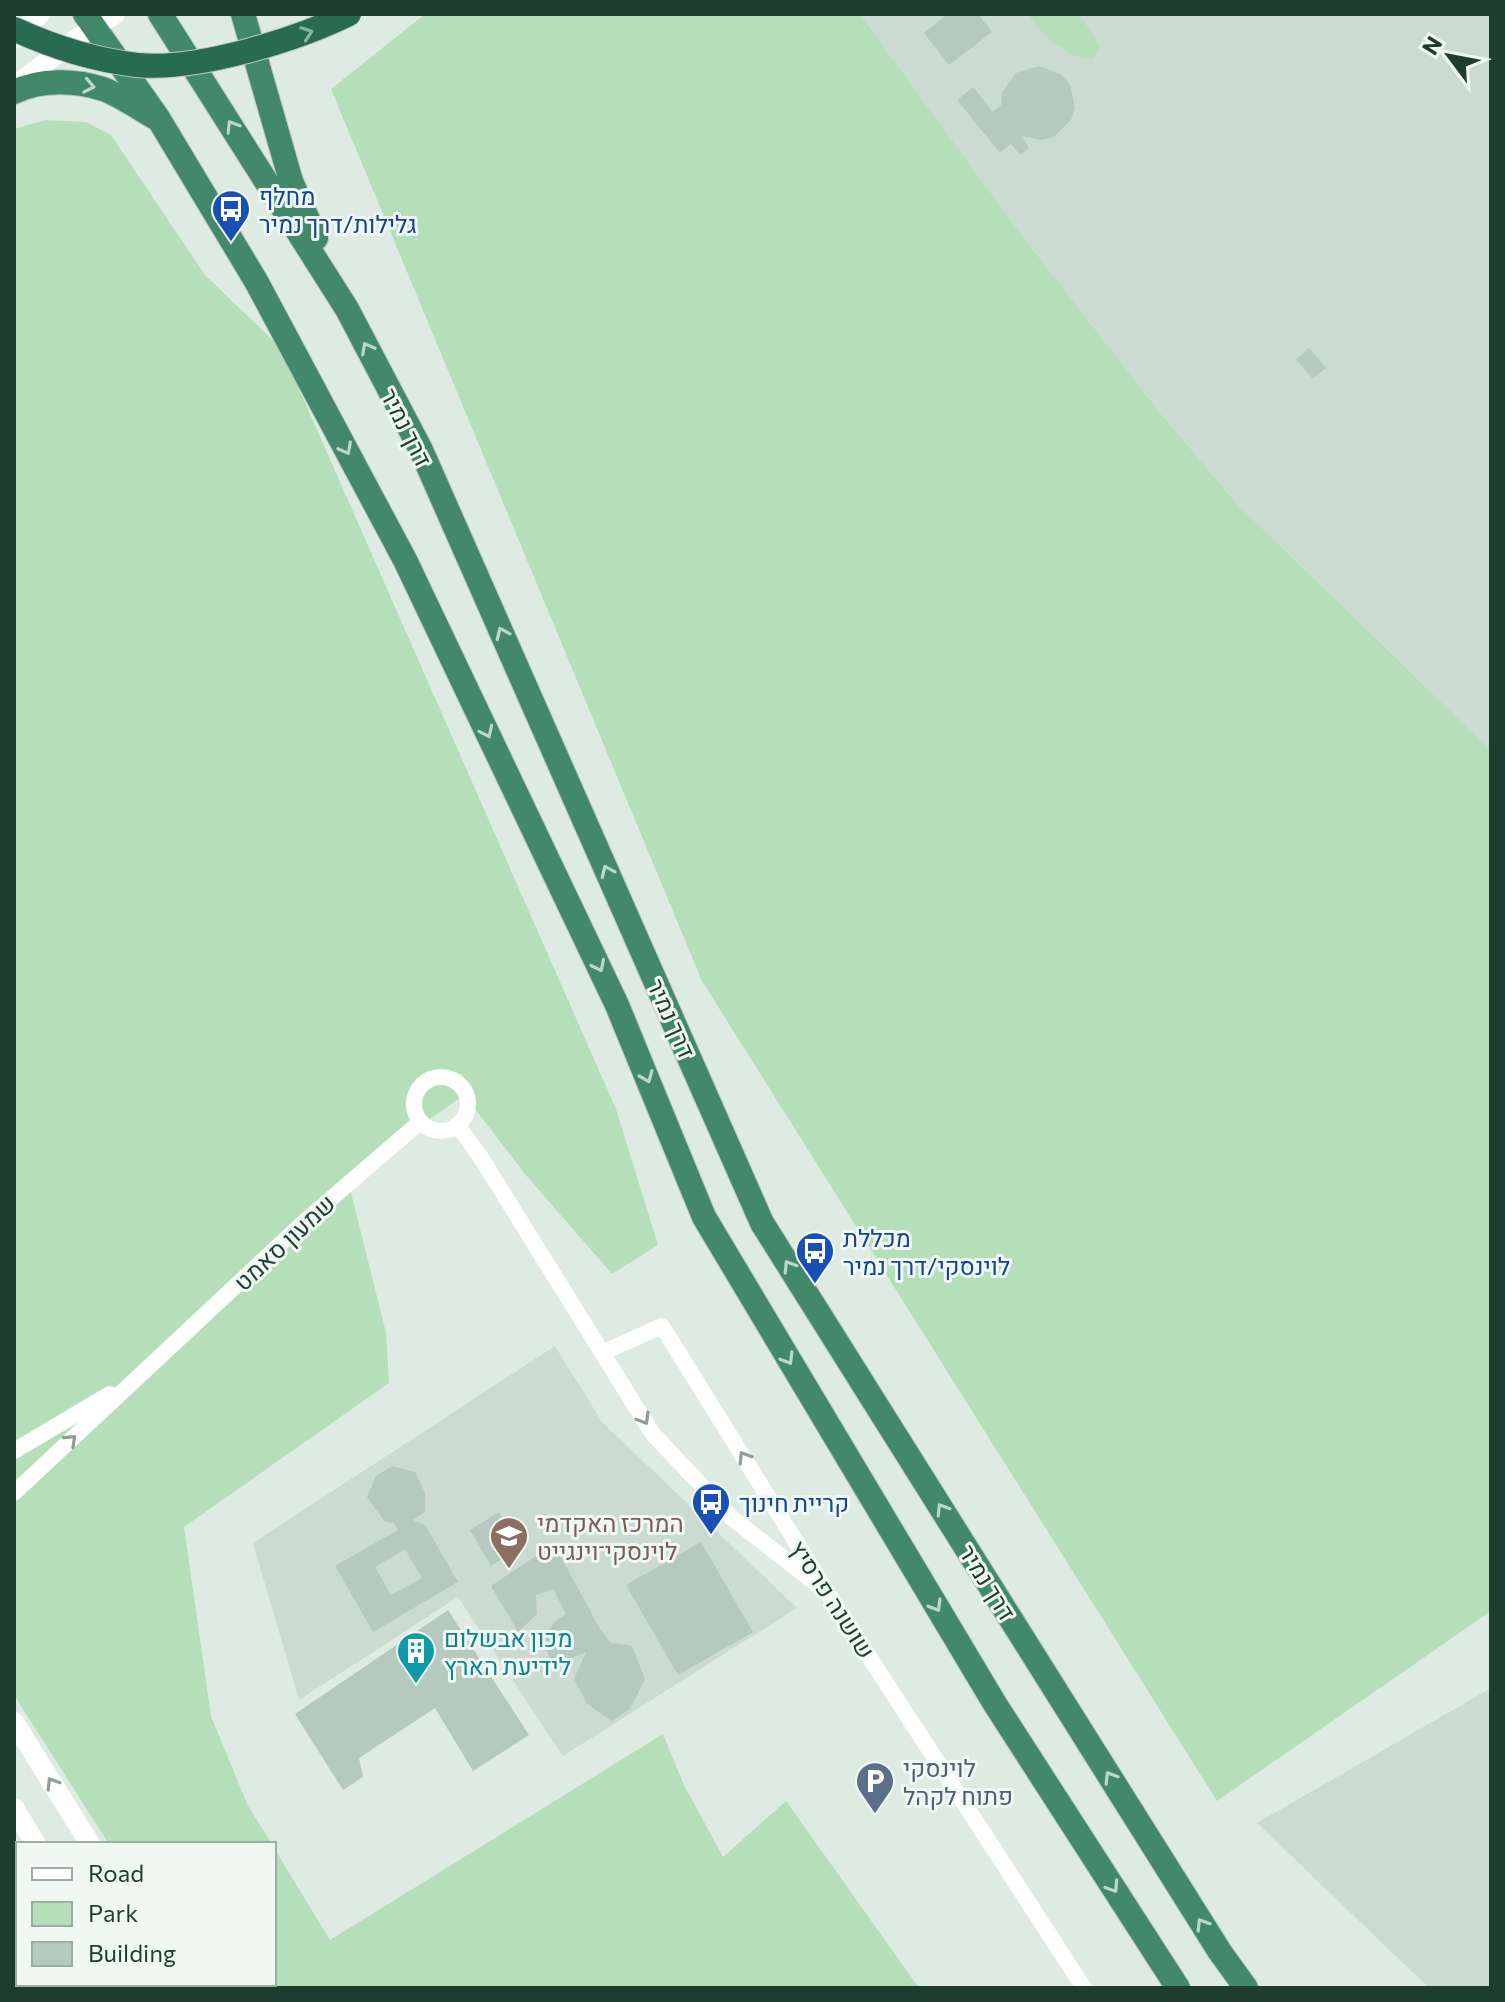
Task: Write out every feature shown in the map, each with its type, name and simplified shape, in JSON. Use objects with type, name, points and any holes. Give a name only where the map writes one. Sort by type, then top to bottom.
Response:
[{"type":"highway","name":"דרך נמיר","points":[[160,14],[347,309],[421,450],[762,1223],[1220,1952],[1246,1988]]},
{"type":"highway","points":[[243,14],[291,181],[347,309]]},
{"type":"highway","points":[[14,29],[84,56],[139,65],[180,63],[287,40],[349,14]]},
{"type":"highway","name":"דרך נמיר","points":[[89,20],[158,118],[256,281],[405,560],[617,1005],[704,1217],[995,1704],[1178,1988]]},
{"type":"highway","points":[[14,90],[64,82],[104,89],[158,118]]},
{"type":"street","points":[[14,39],[40,14]]},
{"type":"street","points":[[14,90],[89,20],[115,14]]},
{"type":"street","points":[[441,1076],[459,1082],[468,1098],[465,1116],[457,1125],[435,1131],[420,1122],[413,1106],[418,1088],[424,1081],[441,1076]]},
{"type":"street","name":"שמעון סאמט","points":[[14,1493],[304,1222],[420,1122]]},
{"type":"street","points":[[457,1125],[480,1156],[652,1433],[732,1518],[829,1595]]},
{"type":"street","name":"שושנה פרסיץ","points":[[604,1352],[662,1326],[829,1595],[1084,1988]]},
{"type":"street","name":"שמעון סאמט","points":[[14,1451],[103,1399],[151,1366]]},
{"type":"street","points":[[14,1722],[89,1842]]},
{"type":"street","points":[[14,1808],[35,1842]]},
{"type":"shaded area","points":[[860,14],[1491,14],[1491,750],[1238,505],[1162,415],[1020,233]]},
{"type":"shaded area","name":"המרכז האקדמי לוינסקי־וינגייט","points":[[555,1346],[602,1422],[797,1608],[563,1756],[458,1597],[299,1700],[253,1543]]},
{"type":"shaded area","points":[[1491,1688],[1491,1988],[1429,1988],[1257,1823]]},
{"type":"green space","points":[[425,14],[860,14],[1020,233],[1162,415],[1238,505],[1491,750],[1491,1611],[1217,1801],[702,981],[331,89]]},
{"type":"green space","points":[[1029,14],[1079,14],[1100,46],[1094,59],[1077,56],[1057,45],[1039,29]]},
{"type":"green space","points":[[46,120],[86,122],[111,135],[205,275],[281,348],[616,1109],[658,1245],[612,1274],[525,1174],[472,1105],[460,1098],[347,1177],[386,1333],[389,1383],[184,1527],[211,1716],[248,1806],[271,1842],[108,1842],[14,1695],[14,129]]},
{"type":"green space","points":[[663,1734],[683,1783],[723,1857],[786,1801],[919,1988],[200,1986],[276,1986],[276,1851],[330,1940]]},
{"type":"building","points":[[948,14],[978,14],[992,32],[949,65],[924,33]]},
{"type":"building","points":[[1040,66],[1062,75],[1070,85],[1075,108],[1071,120],[1054,137],[1042,140],[1021,136],[1029,148],[1020,155],[1011,144],[1000,153],[957,100],[973,87],[993,112],[1001,105],[1002,93],[1016,73]]},
{"type":"building","points":[[1309,348],[1326,368],[1313,379],[1296,359]]},
{"type":"building","points":[[392,1466],[415,1472],[425,1493],[425,1512],[413,1520],[425,1525],[458,1582],[373,1632],[335,1566],[398,1530],[394,1523],[385,1522],[367,1497],[376,1476]],"holes":[[[405,1549],[422,1578],[391,1595],[375,1567]]]},
{"type":"building","points":[[499,1512],[519,1548],[491,1566],[470,1530]]},
{"type":"building","points":[[701,1542],[753,1632],[678,1675],[626,1585]]},
{"type":"building","points":[[554,1544],[600,1629],[610,1642],[632,1646],[645,1679],[630,1709],[612,1721],[587,1704],[574,1679],[586,1652],[552,1666],[543,1639],[554,1622],[566,1614],[553,1589],[536,1595],[537,1614],[518,1632],[491,1586]]},
{"type":"building","name":"מכון אבשלום לידיעת הארץ","points":[[448,1610],[529,1735],[473,1771],[435,1708],[359,1758],[363,1777],[343,1790],[295,1714]]},
{"type":"building","points":[[14,1951],[16,1986],[75,1988],[14,1988]]},
{"type":"place","name":"מחלף גלילות/דרך נמיר","points":[[231,243]]},
{"type":"place","name":"מכללת לוינסקי/דרך נמיר","points":[[815,1285]]},
{"type":"place","name":"קריית חינוך","points":[[711,1536]]},
{"type":"place","name":"המרכז האקדמי לוינסקי־וינגייט","points":[[509,1570]]},
{"type":"place","name":"מכון אבשלום לידיעת הארץ","points":[[416,1685]]},
{"type":"place","name":"לוינסקי פתוח לקהל","points":[[875,1815]]}]
